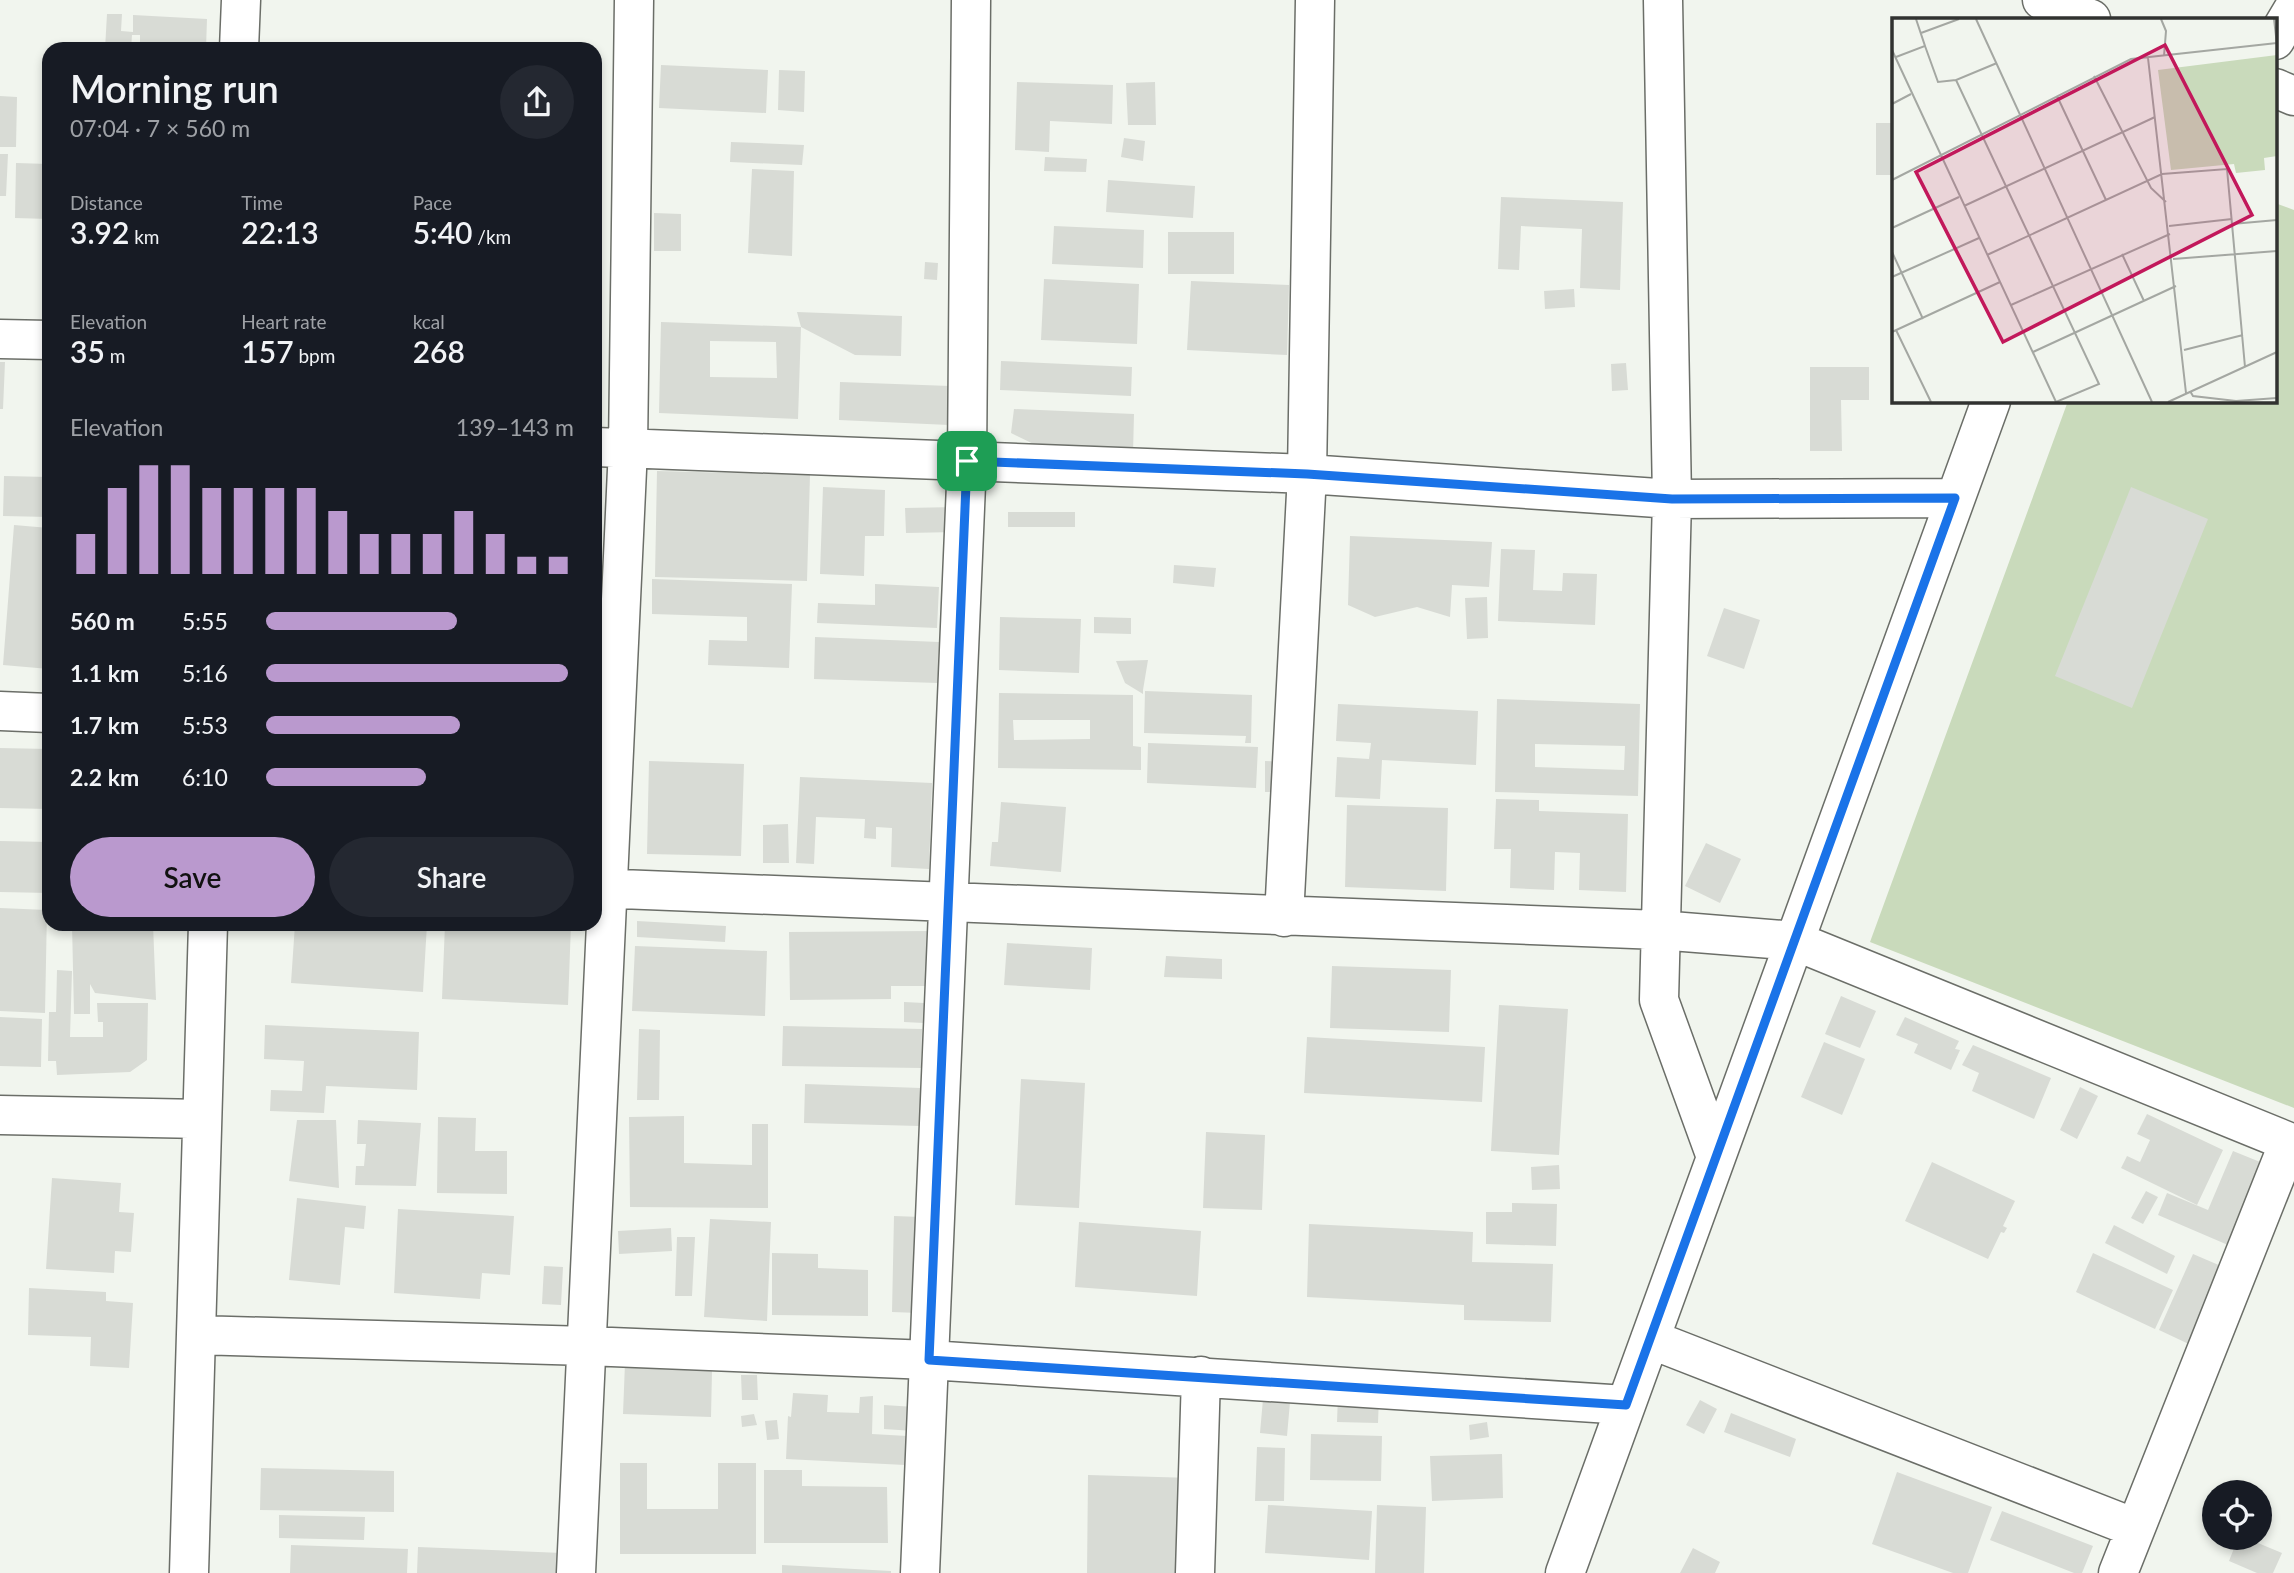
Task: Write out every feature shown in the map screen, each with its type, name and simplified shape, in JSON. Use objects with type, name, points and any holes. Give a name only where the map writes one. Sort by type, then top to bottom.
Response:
[{"type":"street","points":[[239,42],[241,0]]},
{"type":"street","points":[[602,845],[611,447],[634,0]]},
{"type":"street","points":[[920,1573],[967,461],[971,0]]},
{"type":"street","points":[[1284,917],[1307,474],[1315,0]]},
{"type":"street","points":[[1662,0],[1672,499],[1659,1000],[1716,1157]]},
{"type":"street","points":[[2042,0],[2088,18]]},
{"type":"street","points":[[2276,38],[2294,9]]},
{"type":"street","points":[[2276,88],[2294,96]]},
{"type":"street","points":[[0,339],[42,340]]},
{"type":"street","points":[[1565,1573],[1991,402]]},
{"type":"street","points":[[611,447],[1307,474],[1672,499],[1955,498]]},
{"type":"street","points":[[0,711],[42,713]]},
{"type":"street","points":[[602,889],[1659,930],[1795,941],[2289,1142],[2136,1528],[2127,1570]]},
{"type":"street","points":[[189,1573],[208,931]]},
{"type":"street","points":[[576,1573],[587,1346],[600,931]]},
{"type":"street","points":[[0,1115],[202,1119]]},
{"type":"street","points":[[196,1335],[587,1346],[929,1360],[1626,1405]]},
{"type":"street","points":[[1650,1339],[2136,1528]]},
{"type":"street","points":[[1195,1573],[1201,1376]]},
{"type":"green space","points":[[2276,203],[2294,210],[2294,1108],[1870,942],[2068,402],[2276,402]]},
{"type":"building","points":[[107,14],[122,14],[121,31],[133,32],[133,15],[207,19],[206,42],[140,42],[140,35],[132,35],[132,42],[105,42]]},
{"type":"building","points":[[661,65],[768,70],[766,113],[659,108]]},
{"type":"building","points":[[779,70],[805,71],[804,112],[778,110]]},
{"type":"building","points":[[1017,82],[1113,85],[1112,124],[1050,121],[1049,152],[1015,150]]},
{"type":"building","points":[[1155,82],[1156,125],[1128,125],[1126,83]]},
{"type":"building","points":[[0,96],[17,97],[16,147],[0,147]]},
{"type":"building","points":[[1876,123],[1892,123],[1892,175],[1876,175]]},
{"type":"building","points":[[1124,138],[1145,141],[1143,161],[1121,157]]},
{"type":"building","points":[[731,142],[804,145],[802,165],[730,162]]},
{"type":"building","points":[[0,154],[8,154],[6,196],[0,196]]},
{"type":"building","points":[[1045,157],[1087,159],[1086,172],[1044,171]]},
{"type":"building","points":[[16,163],[42,164],[42,219],[15,218]]},
{"type":"building","points":[[752,169],[794,171],[792,256],[748,253]]},
{"type":"building","points":[[1108,180],[1195,186],[1193,218],[1106,212]]},
{"type":"building","points":[[1501,197],[1623,202],[1620,290],[1580,288],[1582,229],[1521,226],[1519,270],[1498,269]]},
{"type":"building","points":[[654,213],[681,214],[681,251],[654,251]]},
{"type":"building","points":[[1054,226],[1144,230],[1143,268],[1052,264]]},
{"type":"building","points":[[1168,232],[1234,232],[1234,274],[1168,274]]},
{"type":"building","points":[[925,262],[938,263],[937,280],[924,279]]},
{"type":"building","points":[[1044,279],[1139,284],[1137,344],[1041,340]]},
{"type":"building","points":[[1191,281],[1289,285],[1287,355],[1187,350]]},
{"type":"building","points":[[1574,289],[1575,307],[1545,309],[1544,291]]},
{"type":"building","points":[[797,312],[902,316],[901,356],[855,355],[801,327]]},
{"type":"building","points":[[661,322],[801,327],[798,419],[659,413]],"holes":[[[710,341],[776,342],[777,378],[710,377]]]},
{"type":"building","points":[[1001,361],[1132,367],[1131,396],[1000,390]]},
{"type":"building","points":[[0,362],[5,362],[3,409],[0,409]]},
{"type":"building","points":[[1626,363],[1628,390],[1612,391],[1611,364]]},
{"type":"building","points":[[1810,367],[1869,367],[1869,400],[1841,400],[1842,451],[1810,451]]},
{"type":"building","points":[[840,382],[950,386],[949,425],[839,420]]},
{"type":"building","points":[[1014,409],[1134,414],[1133,454],[1046,450],[1011,433]]},
{"type":"building","points":[[657,471],[810,475],[807,581],[655,577]]},
{"type":"building","points":[[4,476],[42,477],[42,517],[3,516]]},
{"type":"building","points":[[823,487],[885,490],[884,536],[865,536],[864,576],[820,574]]},
{"type":"building","points":[[2131,487],[2208,519],[2132,708],[2055,676]]},
{"type":"building","points":[[957,507],[957,532],[906,533],[905,508]]},
{"type":"building","points":[[1008,512],[1075,512],[1075,527],[1008,527]]},
{"type":"building","points":[[14,525],[42,527],[42,668],[3,665]]},
{"type":"building","points":[[1350,536],[1492,542],[1489,587],[1452,585],[1450,617],[1417,607],[1375,617],[1348,605]]},
{"type":"building","points":[[1501,549],[1535,550],[1533,590],[1562,591],[1563,573],[1597,574],[1595,625],[1498,621]]},
{"type":"building","points":[[1174,565],[1216,568],[1214,587],[1173,583]]},
{"type":"building","points":[[652,579],[792,584],[789,668],[708,665],[709,640],[747,641],[747,617],[652,614]]},
{"type":"building","points":[[875,584],[939,587],[937,628],[817,623],[818,603],[875,605]]},
{"type":"building","points":[[1487,597],[1488,638],[1467,639],[1465,598]]},
{"type":"building","points":[[1724,608],[1760,620],[1744,669],[1707,656]]},
{"type":"building","points":[[1000,617],[1081,619],[1079,673],[999,670]]},
{"type":"building","points":[[1094,617],[1131,618],[1131,634],[1094,633]]},
{"type":"building","points":[[815,637],[939,642],[938,683],[814,679]]},
{"type":"building","points":[[1148,660],[1143,694],[1125,683],[1116,661]]},
{"type":"building","points":[[1145,691],[1252,695],[1251,743],[1245,743],[1246,736],[1144,733]]},
{"type":"building","points":[[999,693],[1133,695],[1133,746],[1141,747],[1141,770],[998,768]],"holes":[[[1013,720],[1090,720],[1090,739],[1014,740]]]},
{"type":"building","points":[[1497,699],[1640,704],[1638,796],[1495,792]],"holes":[[[1535,744],[1625,746],[1624,770],[1535,767]]]},
{"type":"building","points":[[1338,704],[1478,711],[1476,765],[1382,760],[1380,799],[1335,797],[1337,757],[1369,759],[1371,743],[1336,741]]},
{"type":"building","points":[[1148,743],[1258,747],[1256,788],[1147,783]]},
{"type":"building","points":[[0,748],[42,749],[42,809],[0,808]]},
{"type":"building","points":[[649,761],[744,764],[741,856],[647,854]]},
{"type":"building","points":[[1265,761],[1284,762],[1284,792],[1265,792]]},
{"type":"building","points":[[800,777],[932,783],[929,869],[891,867],[892,828],[876,827],[876,839],[864,838],[865,819],[816,817],[814,864],[796,863]]},
{"type":"building","points":[[1496,799],[1539,800],[1539,811],[1628,814],[1626,892],[1579,890],[1580,853],[1555,852],[1554,890],[1510,888],[1511,849],[1494,849]]},
{"type":"building","points":[[1001,802],[1066,807],[1061,872],[990,866],[992,842],[998,842]]},
{"type":"building","points":[[1347,805],[1448,808],[1446,891],[1345,887]]},
{"type":"building","points":[[788,824],[789,863],[763,863],[763,825]]},
{"type":"building","points":[[0,841],[42,842],[42,893],[0,892]]},
{"type":"building","points":[[1706,843],[1741,859],[1720,903],[1685,886]]},
{"type":"building","points":[[0,908],[42,910],[42,931],[47,931],[45,1013],[0,1011]]},
{"type":"building","points":[[637,921],[726,926],[725,942],[637,937]]},
{"type":"building","points":[[72,931],[153,931],[156,1000],[95,993],[90,984],[90,1014],[74,1014]]},
{"type":"building","points":[[295,931],[427,931],[423,992],[291,983]]},
{"type":"building","points":[[445,931],[571,931],[568,1005],[442,999]]},
{"type":"building","points":[[932,931],[933,986],[891,986],[891,999],[790,1000],[789,932]]},
{"type":"building","points":[[1007,943],[1092,948],[1090,990],[1004,985]]},
{"type":"building","points":[[635,946],[767,951],[765,1016],[632,1011]]},
{"type":"building","points":[[1166,956],[1222,959],[1222,979],[1164,977]]},
{"type":"building","points":[[1332,966],[1451,970],[1449,1032],[1330,1028]]},
{"type":"building","points":[[57,970],[72,971],[70,1037],[103,1037],[103,1022],[98,1022],[97,1003],[148,1003],[147,1060],[130,1072],[57,1075],[56,1061],[48,1061],[49,1012],[56,1012]]},
{"type":"building","points":[[1841,996],[1876,1011],[1860,1048],[1825,1034]]},
{"type":"building","points":[[904,1002],[924,1003],[924,1023],[904,1022]]},
{"type":"building","points":[[1499,1005],[1568,1009],[1559,1155],[1491,1151]]},
{"type":"building","points":[[0,1017],[42,1019],[41,1067],[0,1066]]},
{"type":"building","points":[[1905,1017],[1959,1041],[1955,1049],[1960,1050],[1951,1070],[1914,1053],[1918,1044],[1896,1035]]},
{"type":"building","points":[[265,1025],[419,1032],[417,1090],[326,1086],[324,1113],[270,1111],[271,1090],[302,1091],[304,1061],[264,1059]]},
{"type":"building","points":[[783,1026],[922,1029],[921,1068],[782,1066]]},
{"type":"building","points":[[639,1029],[660,1030],[659,1100],[637,1100]]},
{"type":"building","points":[[1307,1037],[1485,1047],[1482,1102],[1304,1093]]},
{"type":"building","points":[[1824,1042],[1865,1059],[1842,1115],[1801,1097]]},
{"type":"building","points":[[1973,1045],[2051,1078],[2034,1119],[1972,1091],[1979,1073],[1962,1065]]},
{"type":"building","points":[[1021,1079],[1085,1083],[1079,1208],[1015,1205]]},
{"type":"building","points":[[805,1084],[921,1088],[920,1126],[804,1123]]},
{"type":"building","points":[[2080,1087],[2098,1096],[2077,1139],[2060,1130]]},
{"type":"building","points":[[2147,1114],[2223,1150],[2197,1205],[2121,1168],[2127,1156],[2140,1162],[2150,1140],[2137,1134]]},
{"type":"building","points":[[684,1116],[684,1163],[752,1165],[752,1124],[768,1124],[768,1208],[630,1207],[629,1117]]},
{"type":"building","points":[[438,1117],[476,1118],[475,1151],[507,1151],[507,1194],[437,1193]]},
{"type":"building","points":[[297,1120],[336,1120],[339,1188],[289,1181]]},
{"type":"building","points":[[358,1120],[421,1123],[416,1186],[355,1185],[356,1166],[364,1166],[366,1144],[357,1144]]},
{"type":"building","points":[[1206,1132],[1265,1135],[1262,1210],[1203,1208]]},
{"type":"building","points":[[2233,1151],[2270,1166],[2235,1248],[2158,1215],[2167,1193],[2208,1210]]},
{"type":"building","points":[[1932,1162],[2015,1201],[2003,1226],[2007,1228],[2004,1233],[2001,1232],[1988,1259],[1905,1221]]},
{"type":"building","points":[[1559,1165],[1560,1189],[1532,1190],[1531,1167]]},
{"type":"building","points":[[52,1178],[121,1183],[119,1212],[134,1213],[131,1252],[115,1251],[114,1273],[46,1269]]},
{"type":"building","points":[[2146,1191],[2158,1197],[2143,1224],[2131,1218]]},
{"type":"building","points":[[297,1198],[366,1206],[364,1229],[345,1227],[340,1285],[289,1280]]},
{"type":"building","points":[[1512,1203],[1557,1204],[1556,1246],[1486,1244],[1486,1212],[1512,1212]]},
{"type":"building","points":[[398,1209],[514,1216],[510,1275],[482,1273],[480,1299],[394,1293]]},
{"type":"building","points":[[894,1216],[921,1217],[919,1313],[892,1312]]},
{"type":"building","points":[[710,1219],[771,1222],[767,1321],[704,1317]]},
{"type":"building","points":[[1079,1222],[1201,1231],[1197,1296],[1075,1287]]},
{"type":"building","points":[[1309,1224],[1473,1232],[1472,1262],[1553,1264],[1551,1322],[1464,1320],[1464,1305],[1307,1297]]},
{"type":"building","points":[[2114,1225],[2175,1256],[2167,1274],[2105,1243]]},
{"type":"building","points":[[671,1228],[672,1251],[619,1254],[618,1231]]},
{"type":"building","points":[[677,1237],[695,1237],[692,1296],[675,1296]]},
{"type":"building","points":[[772,1253],[818,1254],[818,1268],[868,1270],[868,1316],[772,1315]]},
{"type":"building","points":[[2093,1253],[2173,1290],[2155,1329],[2076,1292]]},
{"type":"building","points":[[2193,1254],[2228,1269],[2193,1346],[2159,1330]]},
{"type":"building","points":[[544,1266],[563,1267],[561,1305],[542,1304]]},
{"type":"building","points":[[29,1288],[106,1292],[106,1301],[133,1303],[129,1368],[90,1366],[91,1337],[28,1335]]},
{"type":"building","points":[[625,1363],[660,1365],[660,1369],[712,1371],[711,1417],[623,1414]]},
{"type":"building","points":[[741,1375],[757,1375],[758,1400],[742,1400]]},
{"type":"building","points":[[793,1393],[828,1395],[827,1412],[859,1413],[860,1397],[873,1396],[872,1434],[907,1436],[905,1465],[786,1459],[788,1416],[791,1417]]},
{"type":"building","points":[[1338,1395],[1379,1396],[1378,1423],[1337,1422]]},
{"type":"building","points":[[1263,1399],[1290,1402],[1287,1436],[1260,1433]]},
{"type":"building","points":[[1700,1400],[1717,1409],[1704,1434],[1686,1425]]},
{"type":"building","points":[[884,1405],[915,1407],[914,1431],[884,1429]]},
{"type":"building","points":[[1731,1413],[1796,1439],[1790,1457],[1724,1432]]},
{"type":"building","points":[[754,1414],[757,1425],[742,1427],[741,1416]]},
{"type":"building","points":[[777,1420],[779,1439],[767,1440],[765,1421]]},
{"type":"building","points":[[1487,1422],[1489,1437],[1470,1440],[1469,1425]]},
{"type":"building","points":[[1311,1434],[1382,1436],[1381,1481],[1310,1480]]},
{"type":"building","points":[[1257,1447],[1285,1448],[1284,1501],[1255,1501]]},
{"type":"building","points":[[1502,1454],[1503,1498],[1432,1501],[1430,1456]]},
{"type":"building","points":[[620,1463],[647,1463],[647,1509],[718,1509],[718,1463],[756,1463],[756,1554],[620,1554]]},
{"type":"building","points":[[261,1468],[394,1471],[394,1512],[260,1510]]},
{"type":"building","points":[[764,1470],[802,1470],[802,1486],[887,1487],[888,1543],[764,1543]]},
{"type":"building","points":[[1897,1472],[1992,1507],[1968,1573],[1953,1573],[1872,1544]]},
{"type":"building","points":[[1088,1475],[1193,1478],[1192,1573],[1087,1573]]},
{"type":"building","points":[[1268,1505],[1372,1511],[1369,1560],[1265,1553]]},
{"type":"building","points":[[1377,1505],[1426,1507],[1424,1573],[1375,1573]]},
{"type":"building","points":[[2002,1511],[2093,1546],[2082,1573],[2074,1573],[1990,1540]]},
{"type":"building","points":[[279,1515],[365,1517],[364,1540],[279,1538]]},
{"type":"building","points":[[291,1545],[408,1549],[407,1573],[290,1573]]},
{"type":"building","points":[[418,1547],[562,1553],[561,1573],[417,1573]]},
{"type":"building","points":[[1693,1548],[1720,1562],[1715,1573],[1680,1573]]},
{"type":"building","points":[[2272,1549],[2282,1553],[2273,1573],[2257,1573],[2229,1561],[2233,1550]]},
{"type":"building","points":[[782,1565],[891,1571],[891,1573],[782,1573]]},
{"type":"route","points":[[967,461],[1307,474],[1672,499],[1955,498],[1626,1405],[929,1360],[967,461]]}]
